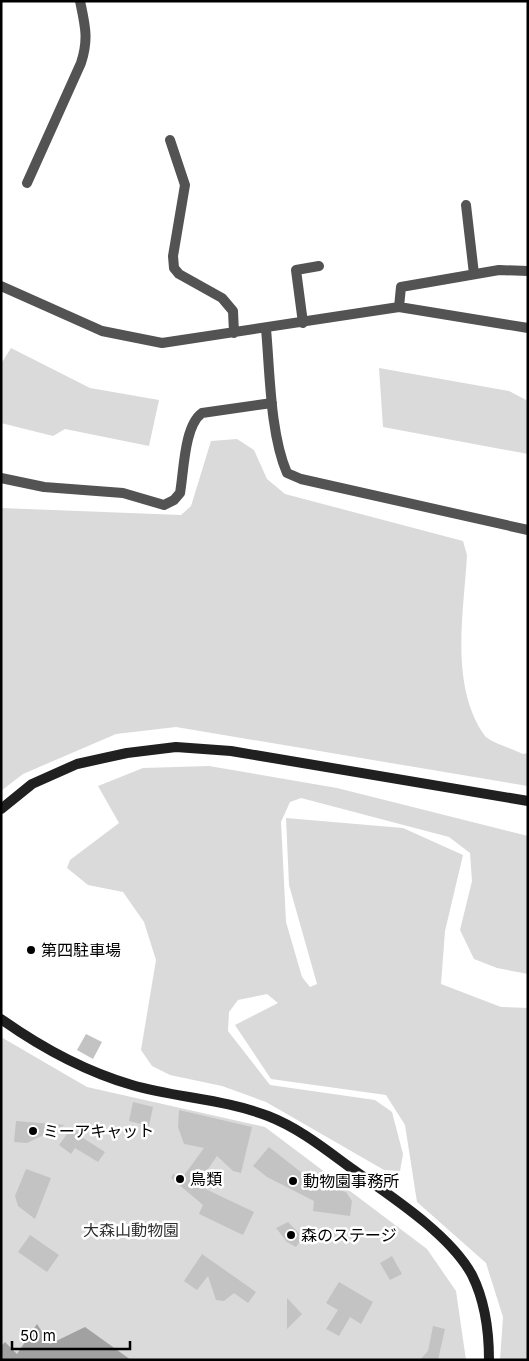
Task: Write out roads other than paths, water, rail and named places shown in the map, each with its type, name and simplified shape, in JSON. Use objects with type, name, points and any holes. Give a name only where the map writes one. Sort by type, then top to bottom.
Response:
[{"type":"street","points":[[27,183],[81,63],[86,47],[86,29],[80,1]]},
{"type":"street","points":[[170,140],[185,185],[173,256],[174,268],[179,274],[222,298],[233,311],[234,333]]},
{"type":"street","points":[[466,205],[474,274]]},
{"type":"street","points":[[303,323],[296,270],[319,266]]},
{"type":"street","points":[[399,307],[401,287],[499,270],[528,271]]},
{"type":"street","points":[[1,286],[102,331],[162,343],[266,329],[399,307],[528,328]]},
{"type":"street","points":[[266,329],[272,403],[283,463],[288,473],[300,479],[528,530]]},
{"type":"street","points":[[1,478],[44,487],[123,493],[164,505],[174,500],[180,493],[190,430],[194,419],[202,413],[272,403]]},
{"type":"street","points":[[1,809],[32,784],[77,764],[127,753],[176,747],[231,751],[528,801]]},
{"type":"street","points":[[1,1019],[50,1051],[91,1072],[133,1086],[240,1106],[270,1117],[305,1135],[426,1224],[456,1254],[472,1274],[482,1301],[489,1338],[490,1360]]},
{"type":"place","name":"第四駐車場","points":[[31,950]]},
{"type":"place","name":"ミーアキャット","points":[[33,1131]]},
{"type":"place","name":"鳥類","points":[[180,1179]]},
{"type":"place","name":"動物園事務所","points":[[293,1181]]},
{"type":"place","name":"森のステージ","points":[[291,1235]]},
{"type":"park label","name":"大森山動物園","points":[[131,1230]]}]
